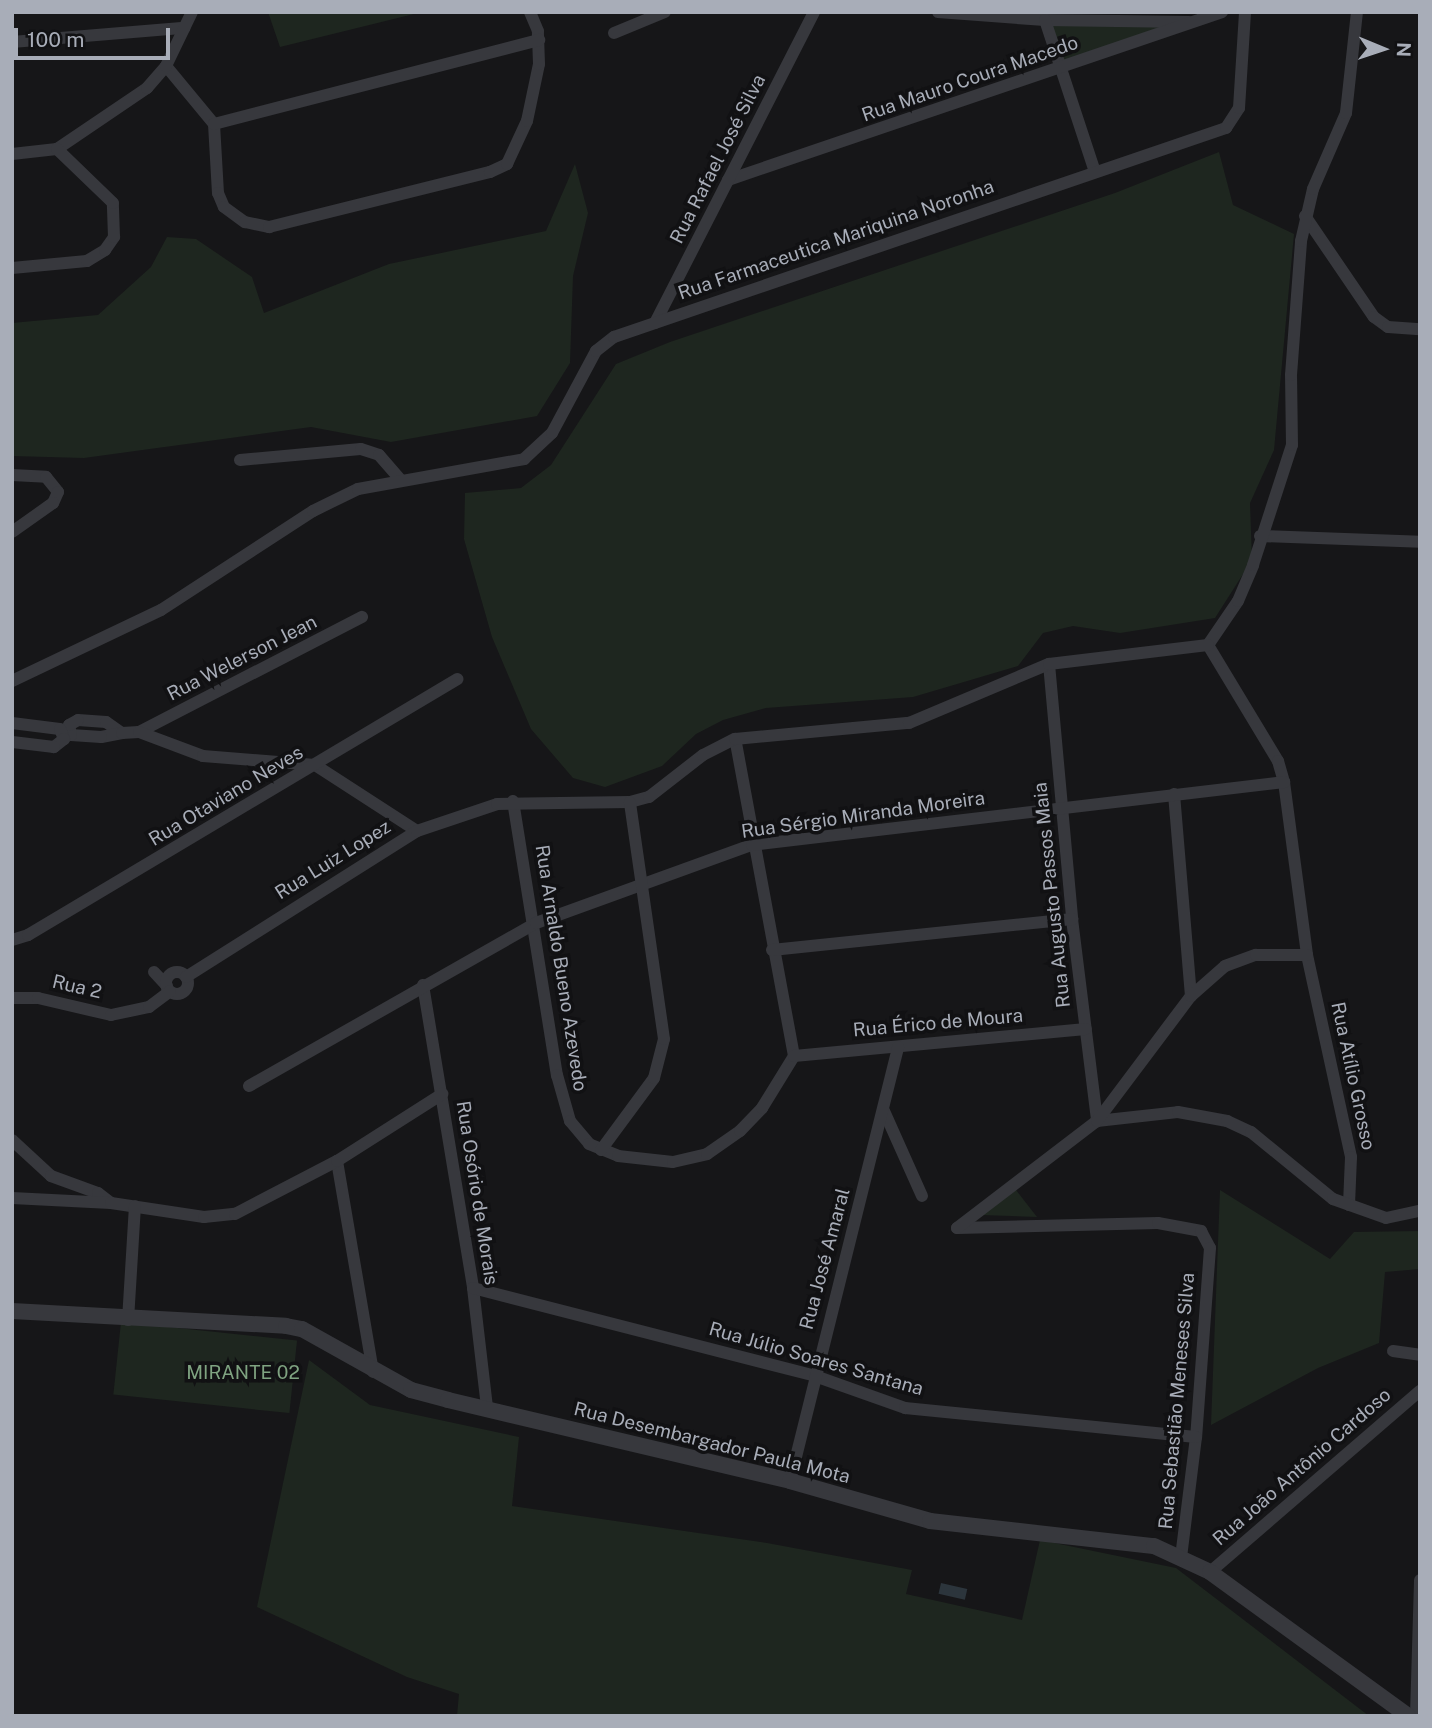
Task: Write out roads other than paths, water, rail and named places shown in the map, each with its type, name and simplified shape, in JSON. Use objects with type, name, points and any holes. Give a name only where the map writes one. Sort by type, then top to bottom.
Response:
[{"type":"street","points":[[12,154],[57,149],[147,88],[166,66],[192,12]]},
{"type":"street","points":[[166,66],[214,124],[218,193],[234,216],[256,226],[270,227],[490,172],[507,164],[517,149],[539,64],[539,40],[530,12]]},
{"type":"street","points":[[614,33],[664,12]]},
{"type":"street","name":"Rua Rafael José Silva","points":[[655,323],[814,12]]},
{"type":"street","points":[[937,12],[1045,20],[1198,22]]},
{"type":"street","name":"Rua Mauro Coura Macedo","points":[[728,180],[1222,12]]},
{"type":"street","name":"Rua Farmaceutica Mariquina Noronha","points":[[401,480],[507,466],[531,454],[552,433],[604,342],[1234,122],[1239,108],[1245,12]]},
{"type":"street","points":[[735,739],[752,845],[794,1056],[762,1108],[740,1131],[707,1154],[673,1162],[601,1150],[654,1078],[662,1054],[664,1021],[630,802],[649,797],[704,755],[735,739],[909,723],[1049,664],[1208,645],[1238,601],[1292,445],[1291,374],[1305,216],[1346,113],[1357,12]]},
{"type":"street","points":[[1045,20],[1095,172]]},
{"type":"street","points":[[12,42],[184,28]]},
{"type":"street","points":[[214,124],[539,40]]},
{"type":"street","points":[[12,268],[86,261],[105,250],[114,237],[113,203],[57,149]]},
{"type":"street","points":[[1305,216],[1374,317],[1388,327],[1420,329]]},
{"type":"street","points":[[12,681],[161,610],[313,511],[358,489],[401,480],[379,455],[361,449],[240,460]]},
{"type":"street","points":[[12,475],[46,477],[57,486],[55,501],[12,532]]},
{"type":"street","points":[[1260,536],[1420,541]]},
{"type":"street","name":"Rua Welerson Jean","points":[[139,732],[362,618]]},
{"type":"street","name":"Rua Atílio Grosso","points":[[1208,645],[1278,761],[1284,782],[1307,955],[1351,1157],[1349,1205]]},
{"type":"street","name":"Rua Augusto Passos Maia","points":[[1049,664],[1072,919],[1097,1121]]},
{"type":"street","name":"Rua Otaviano Neves","points":[[12,940],[28,935],[457,679]]},
{"type":"street","points":[[12,723],[60,729],[64,739],[54,747],[12,742]]},
{"type":"street","points":[[122,733],[139,732],[203,756],[315,765],[417,831]]},
{"type":"street","name":"Rua Sérgio Miranda Moreira","points":[[249,1086],[536,923],[752,845],[1284,782]]},
{"type":"street","points":[[1174,794],[1191,996]]},
{"type":"street","name":"Rua Luiz Lopez","points":[[168,989],[171,974],[186,977],[417,831],[513,801],[630,802]]},
{"type":"street","name":"Rua Arnaldo Bueno Azevedo","points":[[513,801],[536,923],[564,1108],[578,1134],[601,1150]]},
{"type":"street","points":[[772,950],[1072,919]]},
{"type":"street","points":[[1097,1121],[1191,996],[1225,966],[1256,955],[1307,955]]},
{"type":"street","points":[[154,972],[168,989]]},
{"type":"street","name":"Rua Osório de Morais","points":[[423,985],[473,1288],[487,1408]]},
{"type":"street","name":"Rua 2","points":[[12,998],[38,998],[111,1015],[149,1007],[168,989]]},
{"type":"street","name":"Rua Érico de Moura","points":[[794,1056],[1086,1029]]},
{"type":"street","name":"Rua José Amaral","points":[[790,1481],[898,1047]]},
{"type":"street","points":[[12,1198],[111,1203],[204,1217],[235,1214],[337,1161],[442,1094]]},
{"type":"street","points":[[884,1111],[922,1196]]},
{"type":"street","points":[[1097,1121],[1178,1112],[1227,1121],[1251,1132],[1333,1199],[1386,1218],[1420,1211]]},
{"type":"street","name":"Rua Sebastião Meneses Silva","points":[[1097,1121],[957,1228],[1158,1223],[1201,1231],[1209,1248],[1196,1437],[1181,1557]]},
{"type":"street","points":[[12,1140],[51,1175],[98,1193],[111,1203]]},
{"type":"street","points":[[337,1161],[373,1372]]},
{"type":"street","points":[[128,1320],[135,1206]]},
{"type":"street","name":"Rua Júlio Soares Santana","points":[[473,1288],[815,1376],[905,1408],[1196,1437]]},
{"type":"street","name":"Rua Desembargador Paula Mota","points":[[12,1311],[302,1329],[373,1372],[411,1390],[790,1481],[930,1521],[1114,1538],[1154,1546],[1210,1572],[1408,1716]]},
{"type":"street","points":[[1393,1351],[1420,1355]]},
{"type":"street","name":"Rua João Antônio Cardoso","points":[[1210,1572],[1420,1391]]},
{"type":"street","points":[[1416,1716],[1420,1580]]},
{"type":"park label","name":"MIRANTE 02","points":[[243,1373]]}]
